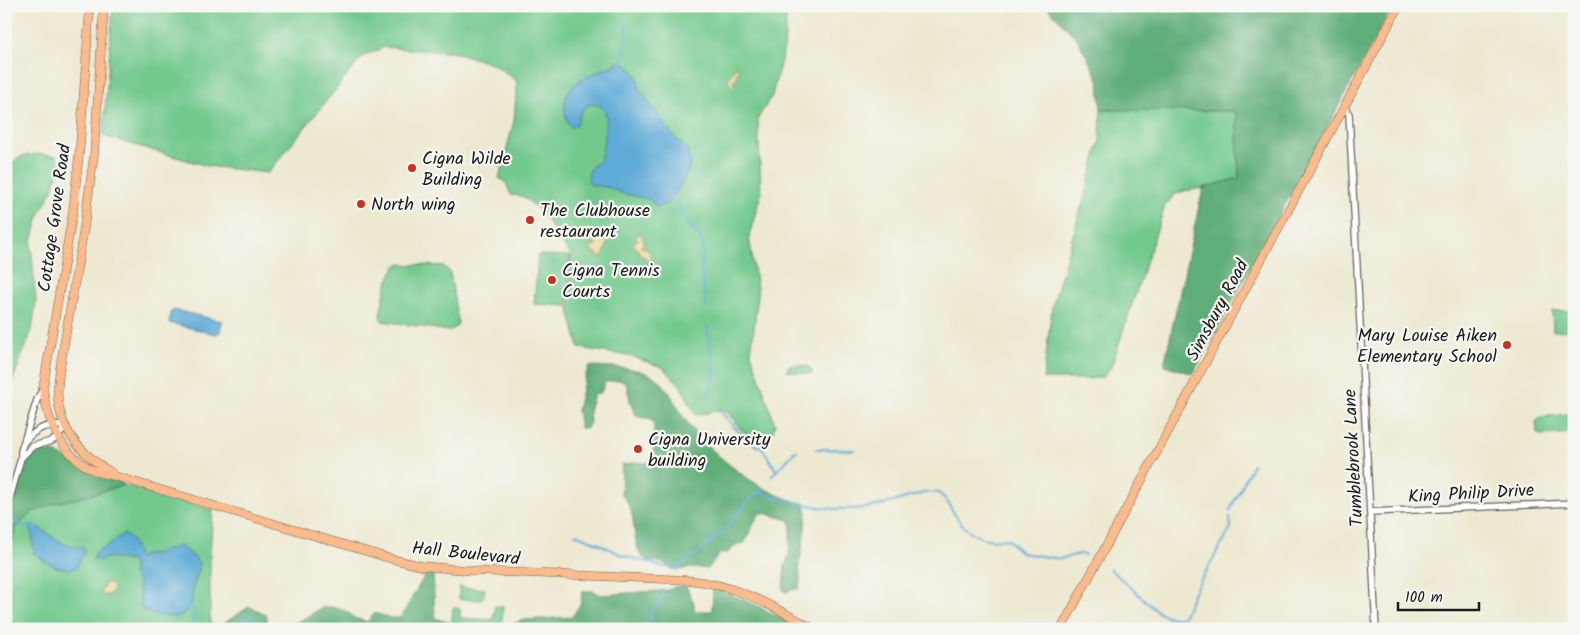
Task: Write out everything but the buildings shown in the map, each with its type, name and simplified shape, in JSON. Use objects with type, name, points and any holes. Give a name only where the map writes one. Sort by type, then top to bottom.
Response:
[{"type":"main road","name":"Cottage Grove Road","points":[[55,431],[48,416],[43,388],[73,211],[80,145],[90,6]]},
{"type":"main road","name":"Cottage Grove Road","points":[[66,426],[60,412],[58,392],[60,368],[84,228],[94,155],[104,6]]},
{"type":"main road","name":"Simsbury Road","points":[[1061,629],[1399,6]]},
{"type":"main road","name":"Hall Boulevard","points":[[66,426],[76,443],[90,458],[118,477]]},
{"type":"main road","name":"Hall Boulevard","points":[[55,431],[68,450],[96,472],[392,559],[422,566],[476,571],[554,576],[687,580],[721,585],[759,600],[814,629]]},
{"type":"street","name":"Tumblebrook Lane","points":[[1344,106],[1348,114],[1376,629]]},
{"type":"street","points":[[6,512],[21,458],[23,442],[43,388]]},
{"type":"street","points":[[23,442],[35,431],[47,425],[55,431]]},
{"type":"street","points":[[55,431],[66,426]]},
{"type":"street","points":[[21,458],[33,446],[52,441],[55,431],[66,426]]},
{"type":"street","name":"King Philip Drive","points":[[1370,512],[1574,503]]},
{"type":"street","points":[[6,608],[8,629]]},
{"type":"green space","points":[[113,6],[787,6],[784,48],[772,96],[758,118],[761,194],[749,236],[758,295],[751,353],[775,424],[773,432],[759,442],[741,430],[727,412],[721,410],[696,415],[680,385],[662,367],[630,356],[579,348],[569,310],[571,255],[539,209],[522,196],[511,195],[506,183],[499,178],[514,121],[517,81],[495,65],[458,53],[384,47],[362,57],[268,173],[207,166],[103,136]]},
{"type":"green space","points":[[1046,6],[1393,6],[1193,374],[1164,365],[1203,188],[1239,178],[1236,111],[1101,110],[1099,81],[1088,59],[1077,39]]},
{"type":"green space","points":[[1101,110],[1236,111],[1239,178],[1184,191],[1174,195],[1165,206],[1111,367],[1103,377],[1090,379],[1043,379],[1052,308],[1100,142]]},
{"type":"green space","points":[[40,154],[57,156],[60,165],[53,189],[40,213],[31,245],[36,300],[32,330],[6,398],[6,178],[14,161],[18,158]]},
{"type":"green space","name":"Cigna Tennis Courts","points":[[538,255],[570,256],[567,306],[534,304]]},
{"type":"green space","points":[[399,264],[444,266],[450,272],[458,323],[455,328],[450,331],[382,321],[380,315],[386,287],[391,273]]},
{"type":"green space","points":[[1574,310],[1574,330],[1553,331],[1552,311]]},
{"type":"green space","points":[[589,366],[638,370],[653,376],[669,392],[689,425],[699,437],[725,462],[773,493],[804,503],[807,513],[799,563],[799,588],[785,592],[783,589],[785,566],[789,555],[791,523],[789,520],[764,513],[758,516],[744,543],[737,544],[729,552],[719,554],[708,569],[687,568],[677,570],[658,562],[649,562],[642,556],[636,541],[631,511],[621,495],[622,465],[637,462],[647,463],[653,459],[654,423],[649,418],[640,417],[635,414],[626,382],[619,380],[605,382],[601,392],[594,395],[589,411],[590,422],[587,428],[580,428],[577,410]]},
{"type":"green space","points":[[788,366],[807,366],[812,370],[812,374],[787,371]]},
{"type":"green space","points":[[1567,414],[1574,417],[1574,433],[1537,434],[1536,422],[1540,417]]},
{"type":"green space","points":[[54,452],[80,466],[122,481],[124,485],[80,498],[57,502],[33,512],[16,527],[7,557],[9,516],[13,496],[24,464],[33,455]]},
{"type":"green space","points":[[124,485],[213,510],[210,555],[210,629],[12,629],[9,608],[7,557],[16,527],[33,512],[47,505]]},
{"type":"green space","points":[[427,572],[433,572],[435,618],[475,629],[285,629],[322,608],[332,607],[348,612],[354,618],[367,622],[374,613],[390,618],[400,618]]},
{"type":"green space","points":[[686,586],[694,603],[694,611],[712,611],[713,587],[760,607],[803,629],[493,629],[524,620],[572,617],[581,603],[582,591],[593,591],[601,595],[669,590],[675,587]]},
{"type":"green space","points":[[459,587],[485,589],[484,596],[481,600],[459,599]]},
{"type":"green space","points":[[495,606],[503,607],[502,622],[495,625],[471,628],[452,622],[453,607],[460,609],[460,618],[493,620]]},
{"type":"green space","points":[[249,607],[267,616],[267,625],[279,629],[210,629],[210,624],[220,626]]},
{"type":"sand","points":[[735,67],[738,68],[739,72],[736,74],[737,78],[733,80],[734,86],[732,88],[728,80]]},
{"type":"sand","points":[[641,234],[644,242],[641,247],[647,249],[652,258],[651,262],[640,255],[639,251],[634,247],[633,242],[638,240],[636,237]]},
{"type":"sand","points":[[599,239],[602,243],[604,240],[607,243],[604,254],[599,257],[597,253],[592,253],[593,250],[589,248],[590,246],[596,246],[593,240]]},
{"type":"sand","points":[[108,583],[113,587],[113,590],[109,595],[101,595],[105,584]]},
{"type":"water","points":[[618,62],[625,63],[638,77],[641,92],[674,137],[688,150],[690,163],[688,171],[669,203],[656,207],[649,199],[589,183],[590,171],[599,162],[601,157],[606,129],[606,114],[602,107],[598,105],[588,105],[581,113],[576,125],[571,127],[565,114],[566,99],[570,90],[583,78]]},
{"type":"water","points":[[174,310],[222,321],[220,332],[216,334],[169,323],[171,312]]},
{"type":"water","points":[[34,525],[64,544],[84,548],[85,550],[76,568],[59,568],[34,553],[32,532],[29,527]]},
{"type":"water","points":[[123,534],[130,538],[140,558],[144,555],[180,546],[195,558],[200,566],[193,588],[192,603],[180,617],[154,615],[141,608],[138,581],[133,574],[133,563],[131,561],[109,557],[101,560],[93,559],[98,550],[109,545]]},
{"type":"waterway","points":[[621,64],[624,56],[627,25]]},
{"type":"waterway","points":[[674,195],[686,222],[699,235],[704,247],[701,268],[706,307]]},
{"type":"waterway","points":[[707,326],[715,372],[710,388],[710,399]]},
{"type":"waterway","points":[[720,411],[738,431],[756,446],[761,446],[776,470]]},
{"type":"waterway","points":[[816,449],[855,450]]},
{"type":"waterway","points":[[771,476],[797,451]]},
{"type":"waterway","points":[[1230,510],[1253,464]]},
{"type":"waterway","points":[[677,570],[724,531],[746,503],[763,488]]},
{"type":"waterway","points":[[758,492],[806,505],[837,509],[853,509],[886,504],[933,492],[943,496],[963,526],[982,538],[1008,539],[1021,553],[1060,559],[1080,554],[1085,555]]},
{"type":"waterway","points":[[1110,569],[1158,612],[1171,618],[1183,617],[1195,590],[1231,528],[1230,517]]},
{"type":"waterway","points":[[10,522],[29,527]]},
{"type":"waterway","points":[[575,534],[622,555],[664,567],[679,566]]},
{"type":"waterway","points":[[640,629],[652,620],[649,615],[669,592]]},
{"type":"waterway","points":[[188,606],[194,613],[192,628],[194,629]]},
{"type":"waterway","points":[[239,629],[243,621],[250,616],[260,623],[260,629]]},
{"type":"place","name":"Cigna Wilde Building","points":[[412,168]]},
{"type":"place","name":"North wing","points":[[361,204]]},
{"type":"place","name":"The Clubhouse restaurant","points":[[530,220]]},
{"type":"place","name":"Cigna Tennis Courts","points":[[552,280]]},
{"type":"place","name":"Mary Louise Aiken Elementary School","points":[[1507,345]]},
{"type":"place","name":"Cigna University building","points":[[638,449]]}]
